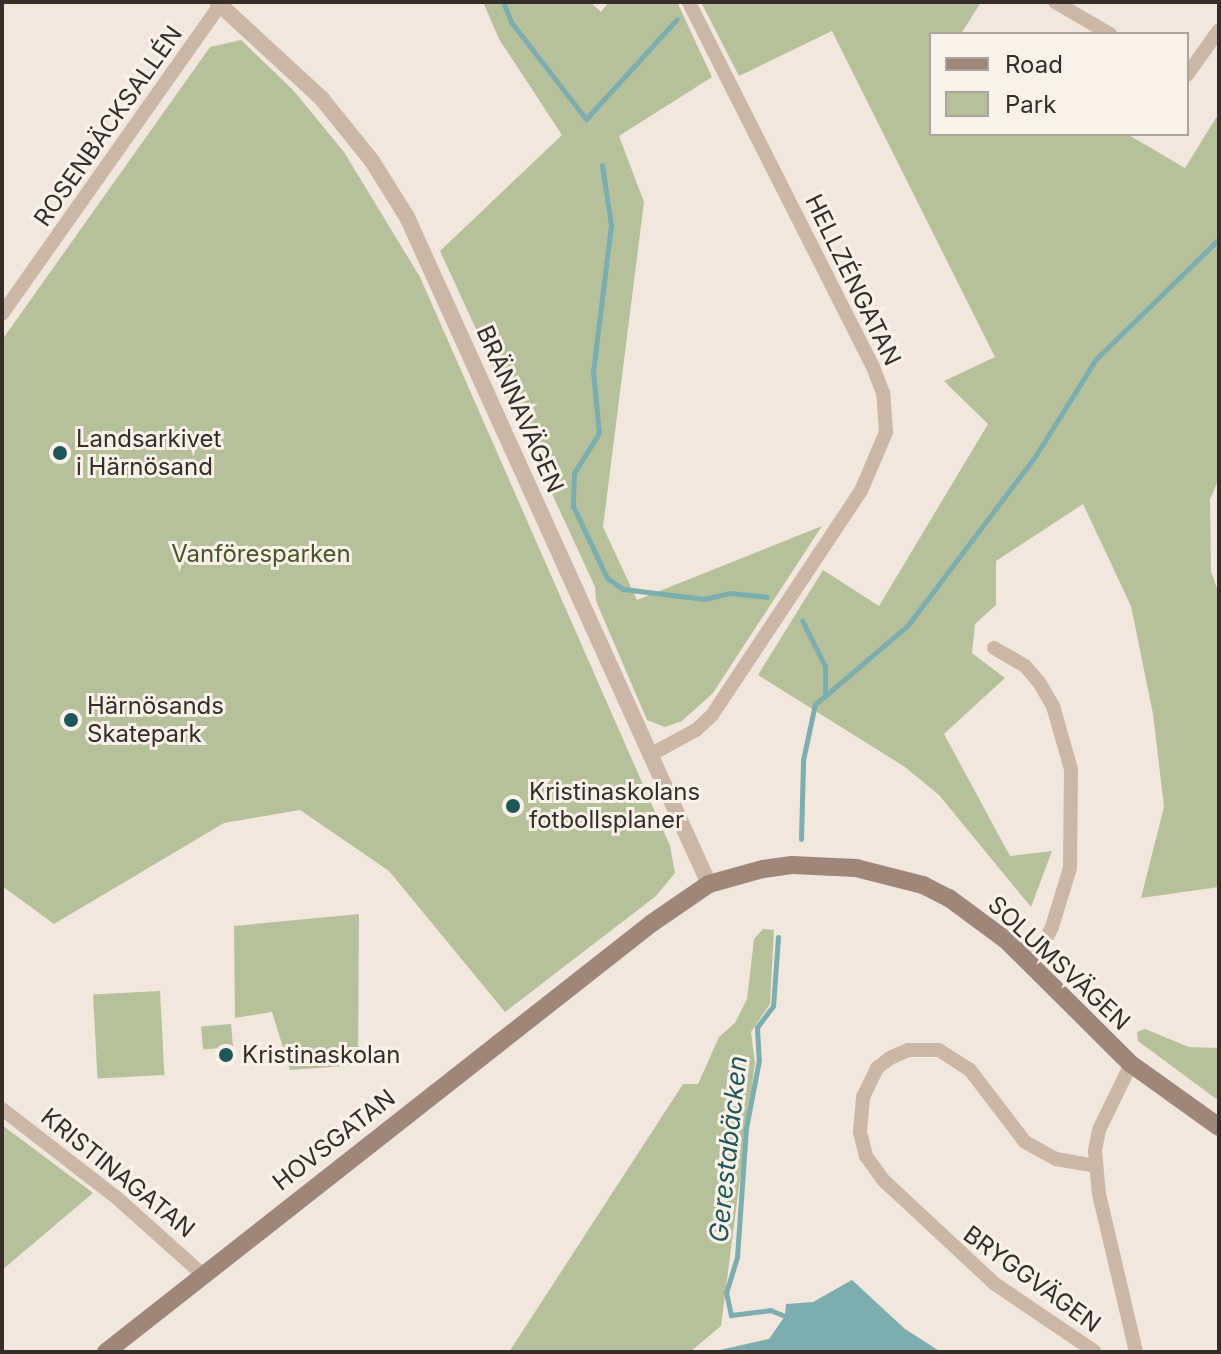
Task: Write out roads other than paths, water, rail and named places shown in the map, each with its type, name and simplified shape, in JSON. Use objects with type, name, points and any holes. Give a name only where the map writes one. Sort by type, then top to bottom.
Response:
[{"type":"main road","name":"SOLUMSVÄGEN","points":[[709,884],[792,865],[894,876],[923,885],[983,921],[1131,1064],[1219,1127]]},
{"type":"main road","name":"HOVSGATAN","points":[[106,1352],[555,997],[709,884]]},
{"type":"street","name":"HELLZÉNGATAN","points":[[650,755],[696,730],[712,715],[861,491],[886,432],[883,393],[873,367],[689,2]]},
{"type":"street","points":[[1055,2],[1107,32]]},
{"type":"street","name":"BRÄNNAVÄGEN","points":[[220,3],[322,99],[372,161],[407,217],[709,884]]},
{"type":"street","name":"ROSENBÄCKSALLÉN","points":[[2,314],[220,3]]},
{"type":"street","points":[[1189,72],[1219,30]]},
{"type":"street","points":[[994,648],[1025,666],[1039,682],[1053,706],[1071,769],[1070,868],[1052,927],[1031,967]]},
{"type":"street","name":"BRYGGVÄGEN","points":[[1094,1351],[995,1284],[884,1181],[866,1156],[860,1132],[863,1097],[877,1068],[890,1058],[908,1050],[939,1050],[970,1070],[1025,1142],[1056,1159],[1095,1166]]},
{"type":"street","points":[[1131,1064],[1099,1130],[1095,1166],[1136,1352]]},
{"type":"street","name":"KRISTINAGATAN","points":[[2,1109],[117,1198],[203,1275]]},
{"type":"water","points":[[852,1280],[905,1329],[941,1352],[711,1352],[769,1339],[785,1316],[786,1304],[813,1302]]},
{"type":"waterway","points":[[503,2],[511,22],[586,119],[677,19]]},
{"type":"waterway","points":[[602,165],[611,225],[593,371],[599,433],[574,473],[573,506],[607,578],[623,589],[704,599],[730,593],[767,597]]},
{"type":"waterway","points":[[825,696],[908,625],[1036,455],[1096,359],[1219,239]]},
{"type":"waterway","points":[[801,839],[803,760],[815,704],[825,696],[825,666],[802,620]]},
{"type":"waterway","name":"Gerestabäcken","points":[[778,937],[773,1006],[757,1027],[759,1060],[746,1128],[737,1257],[726,1292],[731,1315],[770,1310],[785,1316]]},
{"type":"place","name":"Landsarkivet i Härnösand","points":[[60,453]]},
{"type":"place","name":"Härnösands Skatepark","points":[[71,720]]},
{"type":"place","name":"Kristinaskolans fotbollsplaner","points":[[513,806]]},
{"type":"place","name":"Kristinaskolan","points":[[226,1055]]},
{"type":"park label","name":"Vanföresparken","points":[[261,554]]}]
